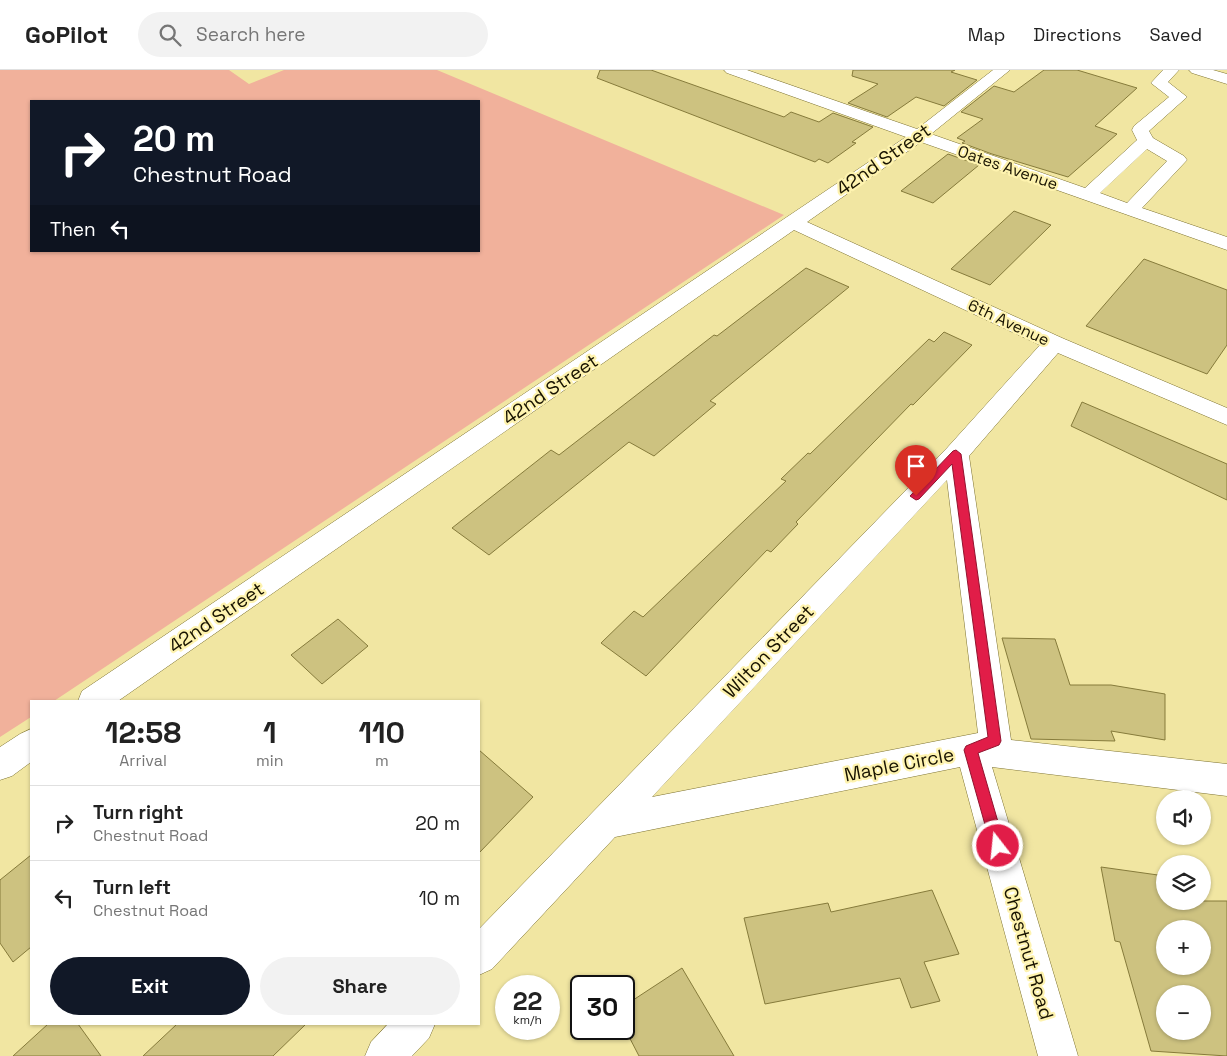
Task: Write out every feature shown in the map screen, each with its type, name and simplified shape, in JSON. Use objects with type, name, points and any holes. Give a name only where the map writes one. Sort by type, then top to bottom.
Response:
[{"type":"street","name":"Oates Avenue","points":[[732,70],[1227,244]]},
{"type":"street","name":"42nd Street","points":[[94,700],[918,136],[1002,70]]},
{"type":"street","points":[[1130,210],[1178,160],[1146,141],[1140,130],[1179,97],[1159,83],[1171,70]]},
{"type":"street","points":[[1197,70],[1227,79]]},
{"type":"street","points":[[1088,196],[1146,141]]},
{"type":"street","name":"6th Avenue","points":[[792,222],[1054,343],[1227,417]]},
{"type":"street","name":"Wilton Street","points":[[480,955],[956,454],[1054,343]]},
{"type":"street","points":[[956,454],[995,741],[971,750]]},
{"type":"street","points":[[0,765],[30,745]]},
{"type":"street","name":"Maple Circle","points":[[604,823],[971,750],[1227,780]]},
{"type":"street","name":"Chestnut Road","points":[[971,750],[1058,1056]]},
{"type":"street","points":[[385,1056],[414,1025]]},
{"type":"shaded area","points":[[0,70],[229,70],[249,84],[284,70],[437,70],[784,215],[56,700],[30,700],[30,718],[0,737]]},
{"type":"building","points":[[600,70],[651,70],[784,117],[791,112],[819,122],[833,113],[873,127],[852,142],[856,143],[828,163],[819,159],[815,162],[597,78]]},
{"type":"building","points":[[853,70],[955,70],[951,72],[977,80],[944,106],[916,97],[887,117],[848,103],[878,84],[852,76]]},
{"type":"building","points":[[1044,70],[1077,70],[1137,88],[1095,126],[1117,134],[1068,177],[992,154],[962,143],[965,141],[957,138],[983,119],[961,112],[994,86],[1014,92]]},
{"type":"building","points":[[948,154],[979,165],[933,203],[901,191]]},
{"type":"building","points":[[1014,211],[1051,225],[990,285],[951,269]]},
{"type":"building","points":[[1144,259],[1227,290],[1227,345],[1207,374],[1086,326]]},
{"type":"building","points":[[806,268],[849,287],[710,401],[716,404],[654,456],[629,442],[489,555],[452,528],[551,450],[559,455],[714,335],[717,336]]},
{"type":"building","points":[[944,332],[972,345],[913,405],[911,404],[796,522],[798,524],[771,552],[767,550],[646,676],[601,643],[634,611],[643,617],[786,481],[781,479],[808,453],[810,454],[929,339],[934,342]]},
{"type":"building","points":[[1082,402],[1227,464],[1227,500],[1071,426]]},
{"type":"building","points":[[338,619],[368,646],[322,684],[291,655]]},
{"type":"building","points":[[1002,638],[1055,639],[1070,685],[1111,685],[1165,694],[1165,740],[1111,731],[1115,741],[1031,739]]},
{"type":"building","points":[[480,751],[533,797],[480,852]]},
{"type":"building","points":[[30,856],[30,948],[13,962],[0,943],[0,880]]},
{"type":"building","points":[[1101,867],[1156,875],[1156,910],[1211,910],[1211,901],[1227,901],[1227,1056],[1151,1051],[1120,942],[1115,941]]},
{"type":"building","points":[[932,890],[959,954],[924,962],[940,1001],[911,1008],[900,978],[765,1004],[744,918],[828,903],[831,912]]},
{"type":"building","points":[[682,968],[734,1056],[639,1056],[631,1040],[635,1040],[635,999]]},
{"type":"building","points":[[47,1025],[79,1025],[101,1056],[13,1056]]},
{"type":"building","points":[[176,1025],[305,1025],[273,1056],[143,1056]]},
{"type":"route","points":[[916,496],[956,454],[995,741],[971,750],[998,846]]}]
